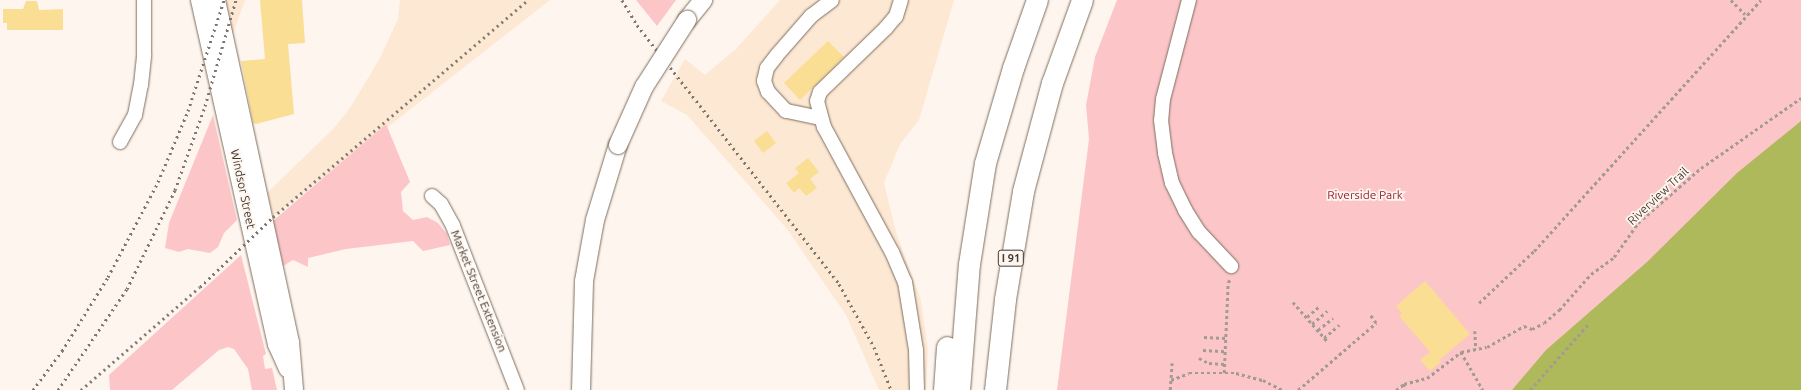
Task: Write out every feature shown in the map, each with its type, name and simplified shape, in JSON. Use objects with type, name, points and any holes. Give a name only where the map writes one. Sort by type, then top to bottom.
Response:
[{"type":"highway","points":[[959,390],[969,264],[990,141],[1012,68],[1037,0]]},
{"type":"highway","name":"I 91","points":[[995,390],[1005,299],[1023,191],[1050,89],[1082,0]]},
{"type":"highway","points":[[944,390],[950,319],[969,264]]},
{"type":"main road","name":"Windsor Street","points":[[200,0],[246,168]]},
{"type":"main road","name":"Windsor Street","points":[[216,0],[277,344],[292,383]]},
{"type":"main road","points":[[581,390],[582,312],[590,247],[601,195],[618,145],[644,87],[687,20],[703,0]]},
{"type":"street","points":[[120,142],[135,115],[141,86],[144,54],[144,0]]},
{"type":"street","points":[[820,118],[786,111],[768,92],[764,81],[767,68],[777,55],[811,16],[832,0]]},
{"type":"street","points":[[901,0],[896,16],[886,28],[820,92],[817,101],[820,118],[892,252],[904,282],[916,350],[917,390]]},
{"type":"street","points":[[1189,0],[1163,99],[1161,120],[1165,153],[1172,183],[1185,210],[1199,232],[1232,272]]},
{"type":"street","name":"Market Street Extension","points":[[432,196],[441,204],[453,226],[517,390]]},
{"type":"path","points":[[1731,0],[1745,14]]},
{"type":"path","points":[[1479,303],[1534,252],[1745,14],[1761,0]]},
{"type":"path","name":"Riverview Trail","points":[[1461,352],[1487,347],[1499,338],[1524,326],[1532,329],[1544,323],[1559,310],[1591,274],[1614,257],[1644,218],[1701,168],[1801,98]]},
{"type":"path","points":[[1224,373],[1228,282],[1232,272]]},
{"type":"path","points":[[1293,302],[1328,342]]},
{"type":"path","points":[[1307,317],[1321,305]]},
{"type":"path","points":[[1312,324],[1327,311]]},
{"type":"path","points":[[1298,390],[1376,323],[1370,315]]},
{"type":"path","points":[[1318,330],[1333,318]]},
{"type":"path","points":[[1530,390],[1589,323]]},
{"type":"path","points":[[1324,338],[1339,325]]},
{"type":"path","points":[[1475,331],[1476,349]]},
{"type":"path","points":[[1204,337],[1225,338]]},
{"type":"path","points":[[1203,350],[1225,351]]},
{"type":"path","points":[[1396,390],[1404,384],[1427,378],[1461,352],[1483,390]]},
{"type":"path","points":[[1199,358],[1209,363],[1224,364]]},
{"type":"path","points":[[1170,390],[1172,363]]},
{"type":"path","points":[[1170,380],[1189,373],[1224,373],[1262,380],[1283,390]]},
{"type":"path","points":[[1404,384],[1404,390]]},
{"type":"shaded area","points":[[223,0],[245,0],[232,37]]},
{"type":"shaded area","points":[[400,0],[550,0],[273,217],[267,193],[334,128],[350,108],[380,58],[398,19]]},
{"type":"shaded area","points":[[780,0],[954,0],[919,120],[900,144],[884,183],[896,232],[921,300],[928,350],[926,390],[879,390],[846,315],[787,229],[687,115],[661,101],[685,59],[705,75],[736,49]]},
{"type":"shaded area","points":[[1801,121],[1801,390],[1512,390],[1546,350],[1647,262],[1737,173]]},
{"type":"green space","points":[[636,0],[676,0],[657,26]]},
{"type":"green space","name":"Riverside Park","points":[[1117,0],[1801,0],[1801,185],[1512,390],[1057,390],[1089,139],[1086,105],[1095,57]]},
{"type":"green space","points":[[213,115],[237,220],[224,233],[218,247],[210,253],[188,249],[179,252],[165,248],[169,223]]},
{"type":"green space","points":[[386,124],[410,182],[401,192],[403,211],[413,220],[427,217],[438,223],[447,234],[450,245],[423,251],[413,241],[346,249],[308,258],[308,267],[293,260],[283,266],[273,221]]},
{"type":"green space","points":[[241,255],[266,354],[263,356],[265,369],[272,368],[277,390],[252,390],[248,369],[234,349],[228,347],[219,350],[172,390],[110,390],[109,375]]},
{"type":"building","points":[[260,0],[302,0],[305,43],[288,44],[294,114],[256,124],[253,123],[241,61],[265,59]]},
{"type":"building","points":[[26,1],[37,1],[39,10],[63,9],[63,30],[7,30],[7,23],[3,23],[3,9],[23,9]]},
{"type":"building","points":[[828,41],[844,57],[800,100],[784,83]]},
{"type":"building","points":[[767,131],[776,143],[763,153],[754,141]]},
{"type":"building","points":[[808,158],[819,172],[810,179],[817,188],[806,196],[799,188],[794,193],[786,183],[799,173],[795,168]]},
{"type":"building","points":[[1425,281],[1470,334],[1439,360],[1441,362],[1430,371],[1420,360],[1430,352],[1399,316],[1402,313],[1396,306]]},
{"type":"railway","points":[[33,390],[62,351],[108,277],[158,182],[188,111],[224,0]]},
{"type":"railway","points":[[58,390],[127,289],[175,190],[205,106],[236,0]]},
{"type":"railway","points":[[81,390],[200,287],[273,217],[528,0]]},
{"type":"railway","points":[[622,0],[637,25],[839,284],[874,347],[891,390]]}]
